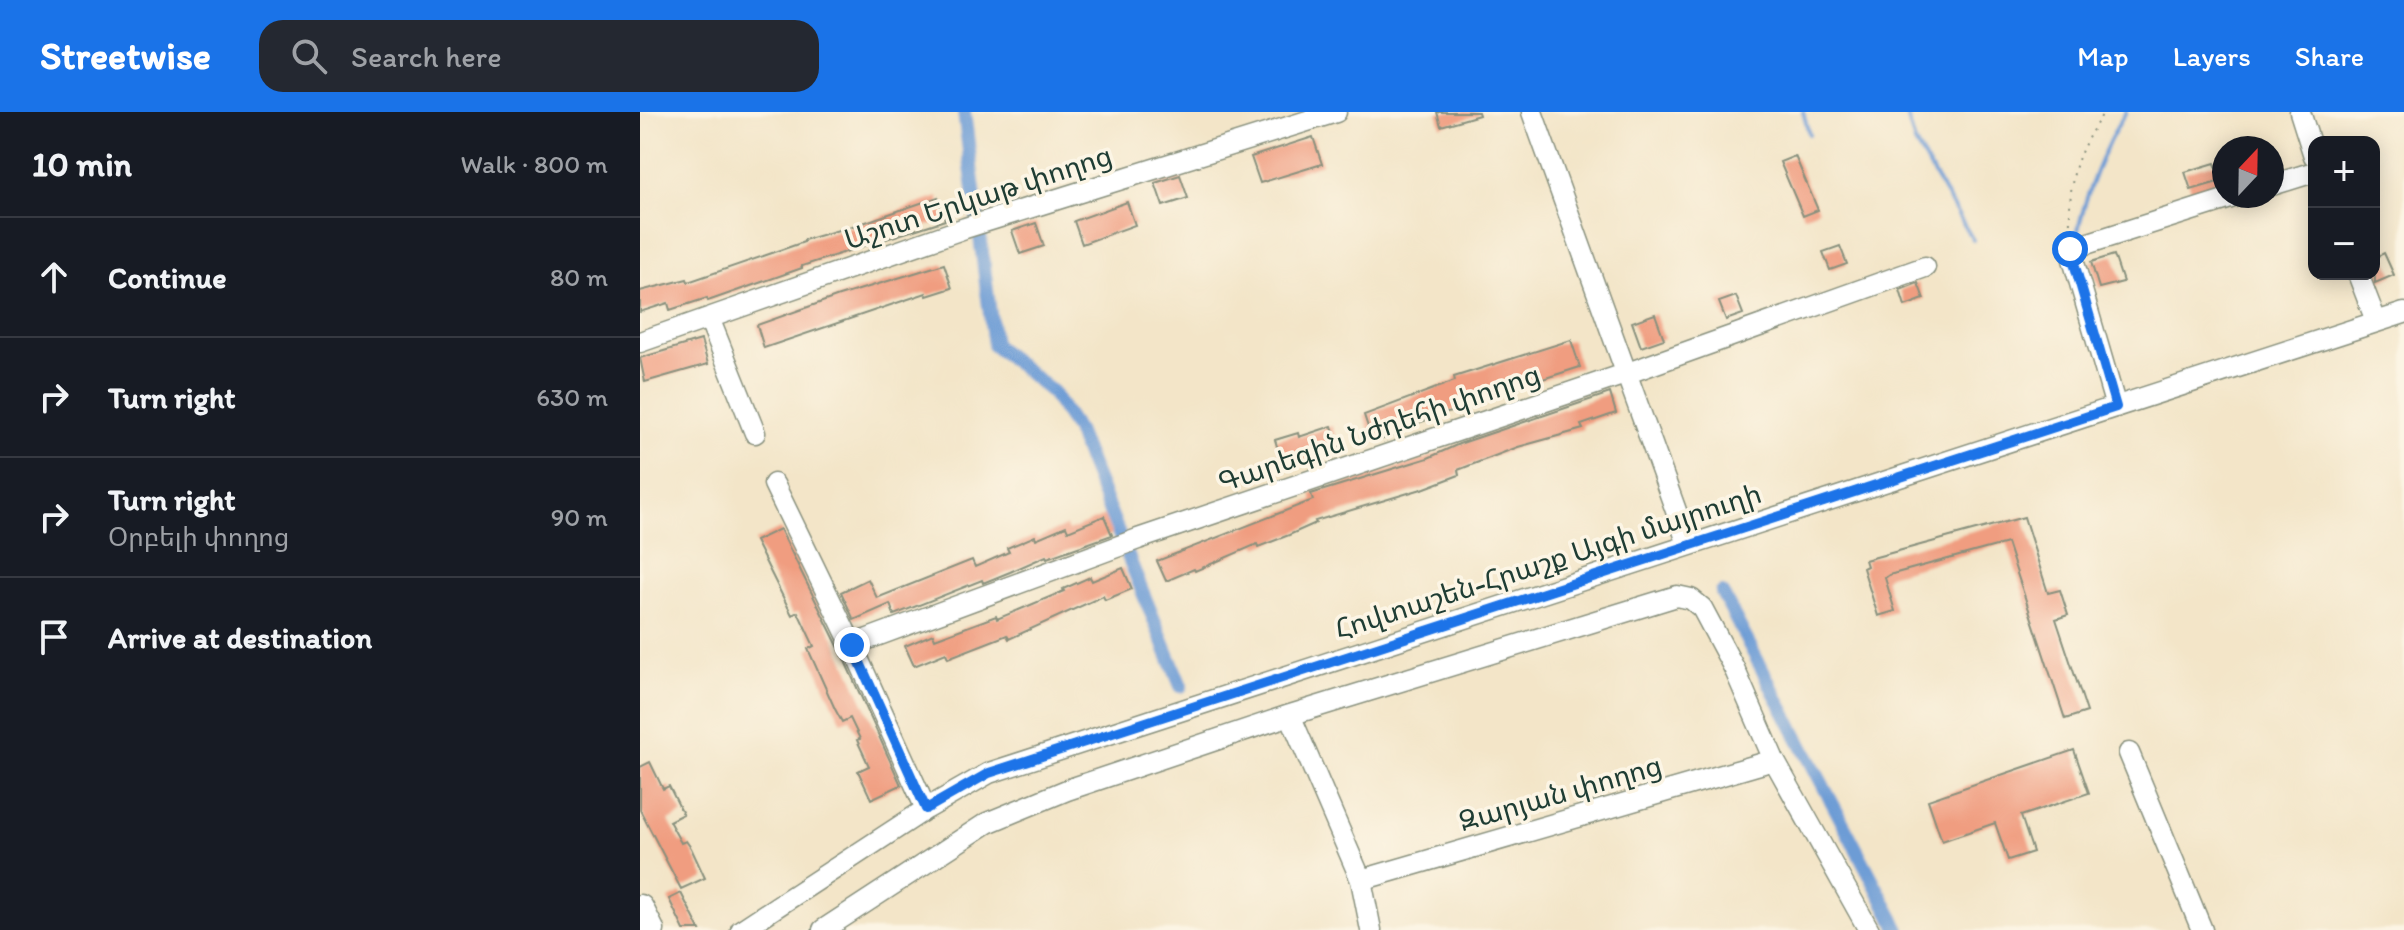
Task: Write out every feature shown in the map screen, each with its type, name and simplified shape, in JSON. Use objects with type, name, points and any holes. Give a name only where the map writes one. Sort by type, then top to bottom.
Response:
[{"type":"main road","points":[[640,908],[651,930]]},
{"type":"street","name":"Աշոտ Երկաթ փողոց","points":[[640,342],[992,219],[1336,112]]},
{"type":"street","points":[[1532,112],[1688,544]]},
{"type":"street","points":[[2300,112],[2308,137]]},
{"type":"street","points":[[2284,181],[2308,174]]},
{"type":"street","points":[[2116,407],[2070,249],[2212,204]]},
{"type":"street","name":"Գարեգին Նժդեհի փողոց","points":[[852,645],[1115,547],[1625,374],[1925,267]]},
{"type":"street","points":[[2360,280],[2376,321]]},
{"type":"street","name":"Հովտաշեն-Հրաշք Այգի մայրուղի","points":[[741,930],[926,809],[989,773],[2404,313]]},
{"type":"street","points":[[709,318],[755,433]]},
{"type":"street","points":[[774,484],[852,645],[926,809]]},
{"type":"street","points":[[823,930],[987,823],[1067,790],[1290,715],[1677,596],[1691,599],[1702,608],[1734,668],[1774,760],[1869,930]]},
{"type":"street","points":[[1290,715],[1361,880],[1371,930]]},
{"type":"street","points":[[2129,753],[2202,930]]},
{"type":"street","name":"Զարյան փողոց","points":[[1361,880],[1774,760]]},
{"type":"path","points":[[2070,249],[2070,188],[2082,145],[2104,112]]},
{"type":"building","points":[[1437,112],[1478,112],[1479,115],[1441,126]]},
{"type":"building","points":[[1313,137],[1322,164],[1260,183],[1251,157]]},
{"type":"building","points":[[1795,156],[1818,210],[1803,216],[1780,162]]},
{"type":"building","points":[[2212,164],[2212,184],[2191,190],[2185,172]]},
{"type":"building","points":[[1180,175],[1188,198],[1163,206],[1155,183]]},
{"type":"building","points":[[938,197],[945,220],[802,266],[708,301],[707,298],[670,310],[668,303],[640,312],[640,291],[687,279],[688,282],[804,240]]},
{"type":"building","points":[[1127,202],[1135,225],[1082,244],[1074,221]]},
{"type":"building","points":[[1036,223],[1044,246],[1020,254],[1012,231]]},
{"type":"building","points":[[1840,246],[1847,264],[1830,270],[1823,252]]},
{"type":"building","points":[[2384,253],[2394,275],[2375,283],[2375,280],[2380,280],[2380,255]]},
{"type":"building","points":[[2114,255],[2123,282],[2099,288],[2091,262]]},
{"type":"building","points":[[944,264],[952,288],[927,296],[926,293],[764,348],[757,325]]},
{"type":"building","points":[[1918,283],[1924,299],[1905,306],[1900,290]]},
{"type":"building","points":[[1736,296],[1743,314],[1726,320],[1719,302]]},
{"type":"building","points":[[1655,314],[1664,339],[1641,347],[1632,322]]},
{"type":"building","points":[[701,340],[708,364],[645,382],[640,358]]},
{"type":"building","points":[[1571,340],[1580,367],[1455,407],[1456,410],[1394,431],[1396,435],[1373,442],[1364,415],[1455,381],[1454,377]]},
{"type":"building","points":[[1610,393],[1616,413],[1581,425],[1583,429],[1518,447],[1458,470],[1459,475],[1425,488],[1315,521],[1289,535],[1258,547],[1257,544],[1166,581],[1157,561],[1313,500],[1311,494],[1428,458],[1459,444]]},
{"type":"building","points":[[1332,426],[1341,453],[1284,468],[1275,440],[1298,433],[1299,437]]},
{"type":"building","points":[[1104,516],[1112,535],[1046,556],[894,615],[890,604],[854,620],[841,592],[868,579],[877,598],[972,560],[975,567],[1035,536],[1036,539],[1066,526],[1068,531]]},
{"type":"building","points":[[2024,517],[2048,593],[2060,590],[2068,615],[2056,619],[2087,712],[2065,719],[2007,543],[1889,575],[1885,578],[1895,611],[1878,616],[1863,568],[1867,566],[1865,560]]},
{"type":"building","points":[[780,529],[840,650],[901,785],[871,799],[858,771],[869,766],[857,740],[860,739],[850,718],[842,722],[835,709],[808,649],[814,646],[798,612],[792,615],[755,541]]},
{"type":"building","points":[[1123,568],[1132,589],[1105,600],[1103,596],[1009,639],[1007,635],[948,658],[946,653],[914,666],[905,646],[933,634],[935,639],[996,616],[997,619],[1090,577],[1092,581]]},
{"type":"building","points":[[2074,750],[2089,793],[2021,816],[2033,852],[2008,860],[1995,823],[1942,841],[1928,800]]},
{"type":"building","points":[[650,762],[663,789],[669,786],[683,814],[669,821],[681,843],[686,841],[691,848],[705,878],[681,889],[640,810],[640,767]]},
{"type":"building","points":[[681,893],[700,930],[684,930],[669,899]]},
{"type":"waterway","points":[[964,112],[994,345],[1052,392],[1077,431],[1181,686]]},
{"type":"waterway","points":[[1803,112],[1809,134]]},
{"type":"waterway","points":[[1906,112],[1915,143],[1973,240]]},
{"type":"waterway","points":[[2077,235],[2096,171],[2126,112]]},
{"type":"waterway","points":[[1722,593],[1899,930]]},
{"type":"route","points":[[852,645],[926,809],[989,773],[2116,407],[2070,249]]}]
